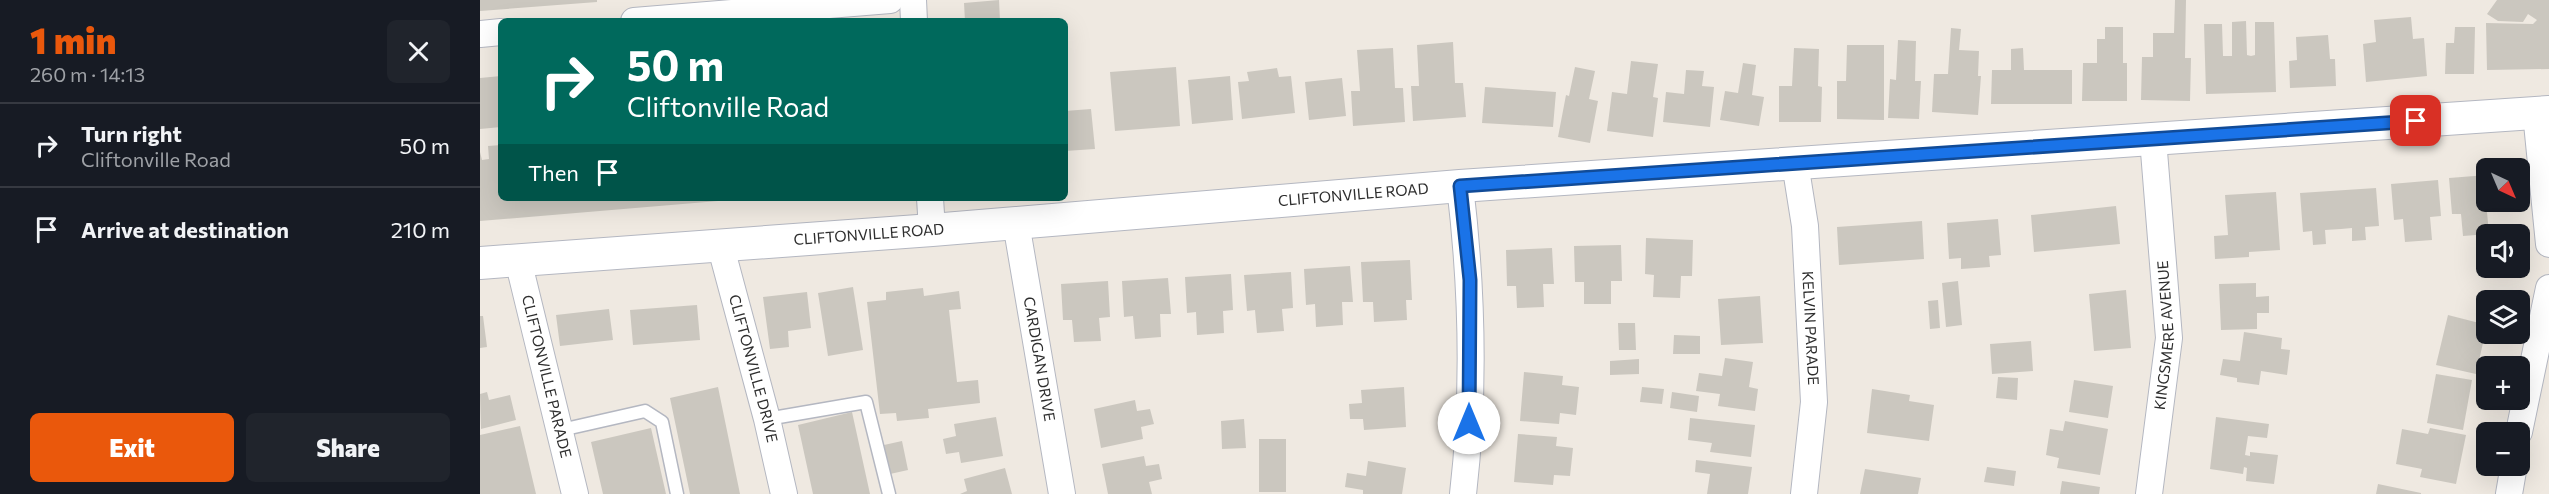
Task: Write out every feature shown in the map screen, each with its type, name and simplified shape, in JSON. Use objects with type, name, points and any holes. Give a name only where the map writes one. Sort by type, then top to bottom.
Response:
[{"type":"street","points":[[671,18],[890,0]]},
{"type":"street","points":[[913,0],[914,18]]},
{"type":"street","points":[[480,34],[498,32]]},
{"type":"street","points":[[2542,112],[2549,244]]},
{"type":"street","name":"CLIFTONVILLE ROAD","points":[[480,263],[932,230],[1460,186],[2542,112]]},
{"type":"street","name":"KINGSMERE AVENUE","points":[[2149,494],[2169,338],[2153,139]]},
{"type":"street","name":"KELVIN PARADE","points":[[1795,163],[1804,226],[1814,402],[1804,494]]},
{"type":"street","points":[[1460,186],[1470,280],[1468,447],[1463,494]]},
{"type":"street","points":[[930,201],[932,230]]},
{"type":"street","name":"CARDIGAN DRIVE","points":[[1017,223],[1062,494]]},
{"type":"street","name":"CLIFTONVILLE DRIVE","points":[[720,244],[767,419],[784,494]]},
{"type":"street","name":"CLIFTONVILLE PARADE","points":[[518,260],[575,494]]},
{"type":"street","points":[[2521,422],[2549,288]]},
{"type":"street","points":[[2509,494],[2512,476]]},
{"type":"lane","points":[[767,419],[866,402],[889,494]]},
{"type":"lane","points":[[561,430],[645,411],[662,422],[677,494]]},
{"type":"building","points":[[480,0],[597,0],[597,2],[480,11]]},
{"type":"building","points":[[999,0],[1000,18],[965,18],[964,3]]},
{"type":"building","points":[[2175,0],[2186,0],[2185,58],[2191,58],[2190,101],[2141,100],[2142,57],[2153,57],[2153,33],[2174,33]]},
{"type":"building","points":[[2497,0],[2549,0],[2549,69],[2487,70],[2486,23],[2533,24],[2537,20],[2528,14],[2523,22],[2498,21],[2487,14]]},
{"type":"building","points":[[2411,17],[2413,39],[2424,38],[2427,76],[2366,82],[2363,44],[2376,42],[2374,20]]},
{"type":"building","points":[[2246,21],[2247,55],[2251,56],[2255,55],[2255,22],[2274,22],[2276,92],[2206,94],[2204,24],[2222,24],[2223,56],[2232,56],[2232,22]]},
{"type":"building","points":[[2105,27],[2123,27],[2123,63],[2127,63],[2127,101],[2082,101],[2083,63],[2097,63],[2097,39],[2105,39]]},
{"type":"building","points":[[2455,27],[2475,27],[2474,74],[2445,74],[2446,43],[2454,43]]},
{"type":"building","points":[[1951,28],[1961,29],[1959,50],[1979,51],[1978,76],[1981,76],[1978,115],[1932,112],[1934,74],[1948,74]]},
{"type":"building","points":[[2328,35],[2330,59],[2335,59],[2336,86],[2290,88],[2289,61],[2297,60],[2296,37]]},
{"type":"building","points":[[1898,40],[1916,41],[1915,81],[1921,81],[1919,119],[1888,118],[1890,79],[1896,80]]},
{"type":"building","points":[[1453,42],[1455,83],[1463,83],[1466,117],[1413,121],[1411,86],[1419,86],[1417,45]]},
{"type":"building","points":[[1847,45],[1884,45],[1884,120],[1837,119],[1837,81],[1846,81]]},
{"type":"building","points":[[1393,48],[1395,88],[1403,88],[1405,122],[1353,126],[1351,91],[1360,91],[1357,50]]},
{"type":"building","points":[[1794,48],[1819,49],[1818,86],[1822,87],[1821,122],[1779,122],[1779,86],[1792,86]]},
{"type":"building","points":[[2023,48],[2024,70],[2072,70],[2072,104],[1991,104],[1992,70],[2011,70],[2011,49]]},
{"type":"building","points":[[1631,61],[1658,64],[1653,97],[1658,98],[1653,137],[1607,131],[1612,92],[1627,94]]},
{"type":"building","points":[[1743,63],[1756,65],[1752,95],[1764,97],[1759,126],[1720,120],[1725,91],[1738,93]]},
{"type":"building","points":[[1176,67],[1180,126],[1115,131],[1110,72]]},
{"type":"building","points":[[1575,67],[1595,71],[1589,99],[1598,101],[1590,143],[1558,137],[1566,95],[1569,96]]},
{"type":"building","points":[[1277,68],[1279,77],[1291,76],[1295,113],[1242,119],[1238,82],[1249,81],[1247,72]]},
{"type":"building","points":[[1686,70],[1704,71],[1702,86],[1714,87],[1710,127],[1663,122],[1666,92],[1684,94]]},
{"type":"building","points":[[498,76],[498,127],[480,129],[480,78]]},
{"type":"building","points":[[1230,76],[1233,120],[1192,124],[1188,80]]},
{"type":"building","points":[[1342,78],[1346,116],[1309,120],[1305,82]]},
{"type":"building","points":[[1485,87],[1556,92],[1553,127],[1482,123]]},
{"type":"building","points":[[1091,109],[1095,149],[1068,151],[1068,111]]},
{"type":"building","points":[[498,145],[498,201],[718,201],[480,221],[480,152],[482,160],[489,159],[488,146]]},
{"type":"building","points":[[2476,176],[2476,212],[2487,212],[2488,224],[2476,224],[2476,235],[2463,236],[2461,214],[2452,214],[2449,178]]},
{"type":"building","points":[[2438,180],[2441,216],[2430,217],[2432,240],[2405,242],[2403,219],[2394,220],[2391,184]]},
{"type":"building","points":[[2376,188],[2379,226],[2365,227],[2366,240],[2352,241],[2352,228],[2325,230],[2326,244],[2313,245],[2312,231],[2303,232],[2300,193]]},
{"type":"building","points":[[2276,192],[2280,250],[2249,252],[2249,257],[2215,259],[2214,236],[2228,235],[2225,195]]},
{"type":"building","points":[[2116,206],[2120,244],[2034,252],[2031,215]]},
{"type":"building","points":[[1998,219],[2001,255],[1989,256],[1990,267],[1961,269],[1961,258],[1949,259],[1947,223]]},
{"type":"building","points":[[1922,221],[1924,259],[1839,265],[1837,227]]},
{"type":"building","points":[[1646,238],[1693,240],[1692,276],[1681,276],[1680,298],[1653,297],[1654,275],[1645,274]]},
{"type":"building","points":[[1621,245],[1622,281],[1611,281],[1611,304],[1584,304],[1584,282],[1575,282],[1574,246]]},
{"type":"building","points":[[1552,248],[1554,284],[1543,284],[1544,307],[1517,308],[1516,286],[1507,286],[1506,250]]},
{"type":"building","points":[[1410,260],[1412,300],[1406,300],[1407,320],[1374,322],[1373,302],[1363,302],[1361,262]]},
{"type":"building","points":[[1350,266],[1353,302],[1342,302],[1343,325],[1316,327],[1315,304],[1306,305],[1304,269]]},
{"type":"building","points":[[1291,272],[1293,308],[1282,309],[1284,331],[1257,333],[1255,310],[1247,311],[1244,275]]},
{"type":"building","points":[[1231,274],[1233,310],[1223,311],[1224,333],[1197,335],[1196,312],[1187,313],[1185,277]]},
{"type":"building","points":[[1168,278],[1171,314],[1160,314],[1161,337],[1135,339],[1133,316],[1124,317],[1122,281]]},
{"type":"building","points":[[1108,281],[1110,317],[1099,318],[1101,341],[1074,342],[1072,320],[1063,320],[1061,284]]},
{"type":"building","points":[[1958,281],[1962,325],[1946,327],[1942,283]]},
{"type":"building","points":[[2256,283],[2256,297],[2269,296],[2269,313],[2257,313],[2257,329],[2221,330],[2219,284]]},
{"type":"building","points":[[853,287],[863,350],[828,356],[818,293]]},
{"type":"building","points":[[923,288],[924,296],[959,291],[961,309],[949,310],[957,382],[978,380],[980,403],[928,409],[929,418],[897,421],[896,413],[880,414],[867,302],[886,300],[886,292]]},
{"type":"building","points":[[2126,290],[2131,348],[2094,351],[2089,294]]},
{"type":"building","points":[[807,292],[811,328],[788,331],[789,347],[770,349],[763,297]]},
{"type":"building","points":[[1760,296],[1763,343],[1721,345],[1718,299]]},
{"type":"building","points":[[1938,300],[1940,328],[1930,329],[1928,301]]},
{"type":"building","points":[[697,305],[700,340],[633,345],[630,310]]},
{"type":"building","points":[[609,309],[613,340],[560,346],[556,315]]},
{"type":"building","points":[[2448,315],[2476,322],[2476,344],[2483,344],[2480,356],[2476,356],[2476,374],[2436,365]]},
{"type":"building","points":[[480,316],[483,316],[487,347],[480,348]]},
{"type":"building","points":[[1618,323],[1635,323],[1636,350],[1619,350]]},
{"type":"building","points":[[2244,332],[2282,338],[2281,349],[2290,350],[2287,375],[2261,371],[2259,385],[2237,382],[2237,378],[2220,375],[2223,359],[2240,361]]},
{"type":"building","points":[[1674,335],[1700,336],[1700,354],[1673,354]]},
{"type":"building","points":[[2031,341],[2033,371],[1992,374],[1990,344]]},
{"type":"building","points":[[1725,358],[1753,362],[1749,387],[1758,389],[1755,411],[1718,406],[1720,394],[1696,391],[1699,373],[1722,376]]},
{"type":"building","points":[[1639,359],[1639,374],[1610,375],[1610,361]]},
{"type":"building","points":[[1524,372],[1563,376],[1562,385],[1579,387],[1576,415],[1560,413],[1559,424],[1520,421]]},
{"type":"building","points":[[2436,374],[2472,380],[2463,430],[2427,423]]},
{"type":"building","points":[[1998,377],[2018,378],[2017,400],[1996,398]]},
{"type":"building","points":[[2074,380],[2113,386],[2108,418],[2069,412]]},
{"type":"building","points":[[718,387],[740,494],[690,494],[670,398]]},
{"type":"building","points":[[1404,387],[1406,427],[1364,430],[1363,419],[1350,419],[1349,404],[1362,403],[1361,390]]},
{"type":"building","points":[[1642,387],[1664,389],[1662,404],[1640,402]]},
{"type":"building","points":[[1872,389],[1910,395],[1909,401],[1934,405],[1929,441],[1867,433]]},
{"type":"building","points":[[487,392],[489,400],[510,395],[516,420],[481,429],[480,394]]},
{"type":"building","points":[[1672,392],[1699,396],[1697,412],[1670,408]]},
{"type":"building","points":[[1135,400],[1137,411],[1150,409],[1154,424],[1141,427],[1143,439],[1101,448],[1094,409]]},
{"type":"building","points":[[852,412],[870,494],[813,494],[798,425]]},
{"type":"building","points":[[996,417],[1003,456],[961,463],[959,452],[946,454],[943,439],[956,436],[954,424]]},
{"type":"building","points":[[2216,417],[2269,424],[2267,438],[2248,436],[2245,455],[2250,456],[2250,452],[2278,455],[2274,484],[2246,481],[2247,468],[2244,467],[2243,474],[2210,469]]},
{"type":"building","points":[[1690,418],[1755,425],[1751,457],[1710,452],[1712,443],[1688,440]]},
{"type":"building","points":[[1244,419],[1246,448],[1222,449],[1221,421]]},
{"type":"building","points":[[2065,421],[2108,429],[2100,475],[2057,468],[2059,458],[2046,455],[2050,429],[2063,431]]},
{"type":"building","points":[[520,426],[536,494],[480,494],[480,435]]},
{"type":"building","points":[[651,428],[666,494],[603,494],[591,442]]},
{"type":"building","points":[[2430,428],[2466,435],[2456,484],[2420,477],[2422,469],[2396,464],[2402,429],[2428,434]]},
{"type":"building","points":[[1518,434],[1557,437],[1556,446],[1573,448],[1570,476],[1554,475],[1553,485],[1514,482]]},
{"type":"building","points":[[1259,439],[1286,439],[1286,492],[1259,492]]},
{"type":"building","points":[[902,441],[908,470],[890,474],[884,445]]},
{"type":"building","points":[[1144,456],[1146,466],[1159,464],[1162,479],[1149,482],[1152,494],[1108,494],[1102,464]]},
{"type":"building","points":[[1696,460],[1752,467],[1748,494],[1707,494],[1710,474],[1695,472]]},
{"type":"building","points":[[1368,461],[1406,468],[1402,494],[1363,494],[1363,490],[1345,487],[1347,473],[1366,476]]},
{"type":"building","points":[[1987,467],[2016,471],[2014,486],[1984,482]]},
{"type":"building","points":[[1005,468],[1012,494],[960,494],[967,491],[964,479]]},
{"type":"building","points":[[1865,469],[1921,478],[1918,494],[1860,494]]},
{"type":"building","points":[[2062,481],[2100,487],[2099,494],[2060,494]]},
{"type":"building","points":[[2378,484],[2421,493],[2421,494],[2376,494]]},
{"type":"route","points":[[1469,423],[1470,280],[1460,186],[2416,121]]}]
